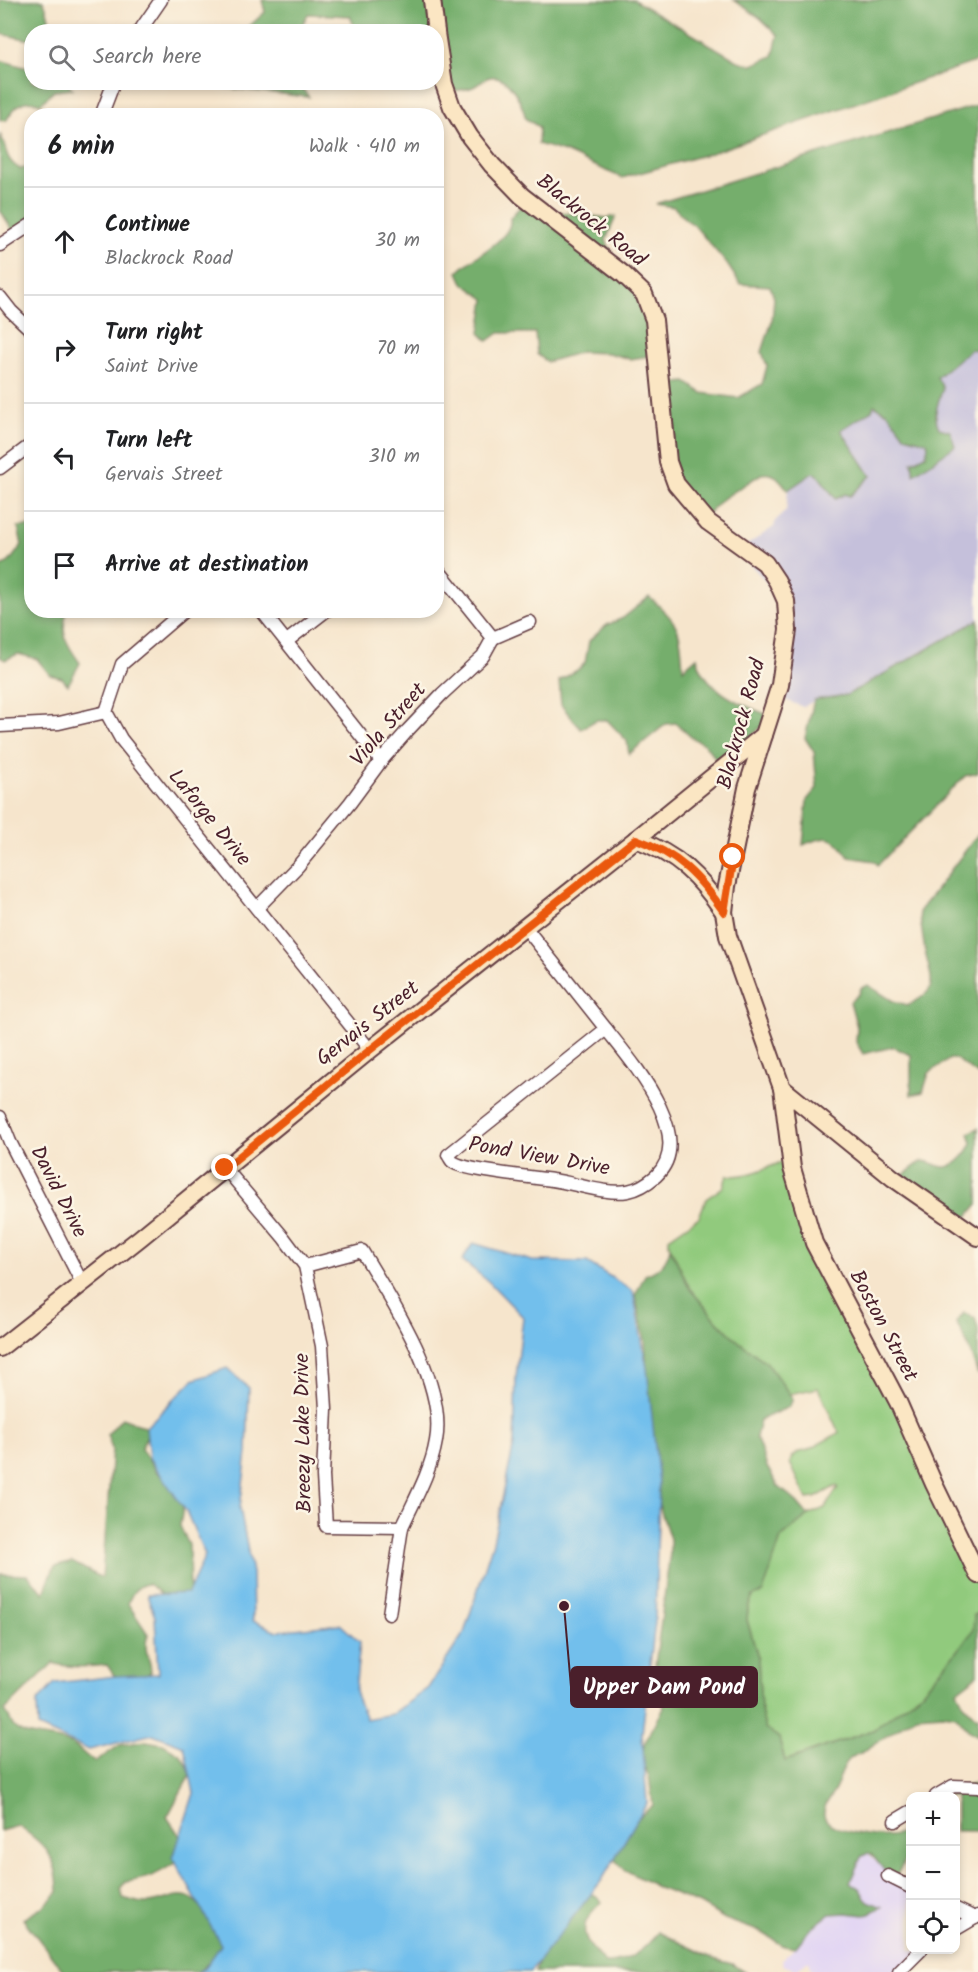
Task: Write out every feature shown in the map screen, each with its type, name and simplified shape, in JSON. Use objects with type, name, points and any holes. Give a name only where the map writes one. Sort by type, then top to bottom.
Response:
[{"type":"street","points":[[144,24],[161,0]]},
{"type":"street","name":"Blackrock Road","points":[[432,0],[435,24]]},
{"type":"street","name":"Blackrock Road","points":[[444,84],[452,107],[470,137],[492,165],[522,196],[623,274],[644,294],[654,320],[668,462],[676,484],[708,522],[765,563],[786,601],[788,630],[780,685],[747,788],[724,912],[728,936],[782,1088]]},
{"type":"street","points":[[104,108],[111,90]]},
{"type":"street","points":[[0,245],[24,229]]},
{"type":"street","points":[[0,297],[24,323]]},
{"type":"street","points":[[0,468],[24,450]]},
{"type":"street","points":[[444,577],[493,638],[530,622]]},
{"type":"street","points":[[0,726],[59,723],[106,712],[122,664],[176,618]]},
{"type":"street","points":[[268,618],[381,761]]},
{"type":"street","points":[[287,642],[317,618]]},
{"type":"street","name":"Viola Street","points":[[256,908],[298,866],[381,761],[442,694],[483,656],[493,638]]},
{"type":"street","name":"Laforge Drive","points":[[106,712],[121,739],[370,1050]]},
{"type":"street","name":"Gervais Street","points":[[0,1348],[764,735]]},
{"type":"street","points":[[636,839],[657,847],[677,859],[709,890],[724,912]]},
{"type":"street","name":"Pond View Drive","points":[[525,927],[638,1069],[659,1102],[668,1131],[668,1153],[662,1170],[647,1184],[627,1191],[598,1189],[564,1181],[469,1167],[453,1162],[448,1155],[606,1029]]},
{"type":"street","points":[[782,1088],[893,1178],[978,1238]]},
{"type":"street","name":"Boston Street","points":[[782,1088],[792,1168],[814,1243],[898,1402],[978,1575]]},
{"type":"street","name":"David Drive","points":[[0,1117],[10,1142],[82,1283]]},
{"type":"street","name":"Breezy Lake Drive","points":[[225,1168],[285,1238],[305,1266],[322,1346],[326,1409],[323,1476],[326,1526],[402,1527]]},
{"type":"street","points":[[305,1266],[362,1251],[394,1304],[423,1363],[438,1409],[437,1440],[426,1478],[402,1527],[389,1614]]},
{"type":"street","points":[[943,1792],[952,1786],[978,1787]]},
{"type":"street","points":[[895,1821],[906,1814]]},
{"type":"street","points":[[888,1876],[906,1885]]},
{"type":"street","points":[[960,1911],[976,1917]]},
{"type":"street","points":[[960,1927],[976,1917]]},
{"type":"street","points":[[898,1972],[917,1954]]},
{"type":"shaded area","points":[[971,348],[978,351],[978,620],[847,695],[817,699],[803,707],[778,697],[781,680],[780,613],[770,586],[738,551],[774,527],[776,520],[786,511],[788,490],[812,473],[817,474],[836,499],[871,476],[841,430],[872,410],[874,405],[888,413],[905,435],[927,441],[926,455],[955,446],[936,423],[937,407],[943,388],[937,376]]},
{"type":"shaded area","points":[[868,1853],[888,1875],[906,1883],[906,1954],[916,1954],[897,1972],[813,1972],[808,1960],[797,1970],[783,1965],[782,1959],[795,1948],[810,1929],[830,1914],[865,1915],[881,1907],[866,1900],[860,1889],[850,1882],[861,1857]]},
{"type":"green space","points":[[0,0],[43,0],[50,24],[24,24],[24,39],[0,34]]},
{"type":"green space","points":[[262,0],[634,0],[738,61],[752,65],[773,56],[778,35],[760,18],[734,0],[978,0],[978,61],[711,153],[622,178],[565,152],[538,144],[539,127],[526,119],[513,90],[501,79],[487,78],[472,87],[451,91],[444,63],[444,24],[353,24],[350,16],[308,14],[303,24],[252,24],[265,12]]},
{"type":"green space","points":[[0,60],[24,67],[24,90],[64,90],[54,91],[40,104],[24,102],[12,111],[6,121],[0,120]]},
{"type":"green space","points":[[247,90],[304,90],[309,97]]},
{"type":"green space","points":[[978,105],[978,351],[971,349],[937,377],[943,388],[937,408],[937,423],[939,428],[950,431],[955,446],[914,474],[912,462],[926,455],[927,442],[905,436],[888,413],[874,405],[872,410],[841,430],[871,476],[850,496],[845,494],[836,499],[817,474],[813,473],[788,490],[774,475],[766,473],[721,500],[703,518],[676,484],[662,385],[686,382],[702,393],[738,398],[762,384],[767,366],[762,352],[772,321],[774,298],[770,286],[740,284],[727,264],[694,225],[674,207],[655,204]]},
{"type":"green space","points":[[0,134],[11,161],[20,169],[24,168],[24,227],[15,234],[0,210]]},
{"type":"green space","points":[[526,200],[542,210],[607,218],[616,216],[606,240],[618,269],[644,298],[657,355],[630,359],[608,353],[581,352],[547,362],[537,354],[535,333],[499,333],[488,341],[480,333],[485,299],[463,283],[458,272],[499,240],[509,226],[510,218]]},
{"type":"green space","points":[[18,527],[24,527],[24,618],[65,618],[64,633],[71,650],[80,663],[68,685],[62,678],[50,675],[37,659],[18,654],[5,660],[0,657],[0,567],[9,562],[22,545]]},
{"type":"green space","points":[[649,597],[667,614],[677,628],[683,669],[697,657],[701,669],[715,687],[735,701],[768,715],[767,721],[722,766],[704,744],[692,738],[676,723],[666,724],[629,754],[627,741],[607,720],[596,720],[581,729],[561,705],[559,681],[585,663],[589,641],[607,625],[623,618]]},
{"type":"green space","points":[[978,620],[978,773],[965,776],[878,865],[874,861],[849,857],[839,844],[830,839],[819,839],[803,845],[807,800],[817,788],[814,752],[805,738],[814,700],[847,695]]},
{"type":"green space","points":[[978,834],[978,1075],[956,1059],[950,1059],[929,1073],[923,1092],[911,1095],[911,1055],[893,1047],[863,1054],[856,1042],[857,1027],[850,1002],[859,994],[861,988],[868,985],[893,1001],[908,1005],[928,992],[931,976],[919,912]]},
{"type":"green space","points":[[978,1128],[978,1204],[960,1226],[898,1179],[922,1161],[941,1167],[953,1165],[965,1155],[972,1143],[969,1133]]},
{"type":"green space","points":[[789,1159],[813,1241],[978,1574],[978,1613],[974,1615],[974,1631],[920,1694],[873,1730],[785,1761],[779,1738],[765,1728],[761,1711],[758,1658],[747,1620],[748,1607],[781,1538],[808,1515],[825,1508],[838,1487],[815,1498],[807,1499],[790,1463],[792,1456],[839,1433],[818,1388],[789,1394],[767,1363],[718,1322],[690,1289],[669,1244],[669,1238],[699,1217],[706,1199],[723,1187],[727,1176],[751,1173]]},
{"type":"green space","points":[[670,1247],[690,1289],[718,1322],[767,1363],[793,1399],[789,1407],[760,1420],[756,1437],[767,1467],[778,1486],[808,1515],[781,1538],[763,1593],[753,1596],[748,1607],[747,1620],[758,1658],[761,1711],[765,1728],[779,1738],[785,1761],[873,1730],[920,1694],[973,1631],[974,1615],[978,1613],[978,1675],[957,1691],[964,1705],[976,1717],[978,1716],[978,1736],[969,1731],[956,1716],[943,1714],[916,1716],[850,1758],[825,1807],[824,1815],[827,1821],[841,1829],[861,1834],[893,1836],[906,1833],[906,1858],[896,1877],[888,1875],[871,1854],[868,1853],[861,1857],[850,1882],[860,1889],[866,1900],[882,1907],[865,1915],[830,1914],[810,1929],[795,1948],[784,1946],[761,1932],[725,1919],[700,1904],[661,1889],[625,1870],[610,1855],[621,1833],[653,1805],[649,1776],[642,1763],[644,1744],[664,1708],[654,1673],[670,1539],[657,1499],[653,1475],[645,1341],[635,1295],[645,1275],[658,1268],[665,1261]]},
{"type":"green space","points":[[964,1313],[975,1318],[978,1330],[978,1375],[968,1346],[956,1322]]},
{"type":"green space","points":[[122,1418],[150,1429],[141,1449],[157,1472],[185,1496],[180,1526],[189,1545],[190,1598],[174,1603],[148,1584],[140,1586],[132,1594],[128,1604],[148,1634],[146,1650],[151,1666],[151,1672],[136,1683],[116,1678],[107,1665],[80,1667],[53,1663],[5,1710],[14,1727],[20,1731],[66,1742],[95,1762],[120,1745],[146,1741],[163,1744],[180,1754],[192,1773],[167,1817],[184,1842],[179,1860],[154,1875],[125,1882],[121,1888],[123,1898],[139,1902],[151,1903],[175,1896],[185,1896],[199,1904],[227,1947],[198,1972],[138,1972],[136,1970],[129,1972],[64,1972],[23,1919],[43,1907],[58,1892],[53,1861],[36,1839],[18,1826],[0,1831],[0,1574],[28,1575],[44,1593],[54,1567],[72,1562],[102,1578],[112,1449],[107,1435]]},
{"type":"green space","points":[[978,1783],[978,1831],[960,1831],[960,1792],[953,1792],[963,1786]]},
{"type":"green space","points":[[588,1890],[602,1902],[588,1918],[585,1933],[591,1947],[605,1963],[621,1961],[635,1954],[658,1932],[714,1959],[732,1964],[745,1972],[535,1972],[546,1938]]},
{"type":"water","points":[[473,1243],[532,1261],[587,1262],[633,1291],[647,1368],[659,1484],[655,1622],[642,1734],[647,1803],[602,1880],[530,1972],[196,1972],[205,1968],[221,1945],[173,1858],[194,1793],[184,1746],[153,1734],[89,1750],[38,1727],[37,1702],[55,1683],[158,1674],[155,1617],[147,1595],[188,1593],[205,1555],[186,1511],[149,1458],[146,1427],[193,1380],[227,1368],[249,1388],[247,1453],[240,1508],[252,1573],[253,1621],[277,1631],[340,1624],[360,1642],[355,1692],[366,1719],[392,1714],[428,1688],[464,1633],[493,1542],[514,1444],[516,1377],[523,1317],[489,1282],[462,1260]]},
{"type":"place","name":"Upper Dam Pond","points":[[564,1606]]},
{"type":"route","points":[[225,1168],[636,839],[657,847],[677,859],[709,890],[724,912],[733,857]]}]
